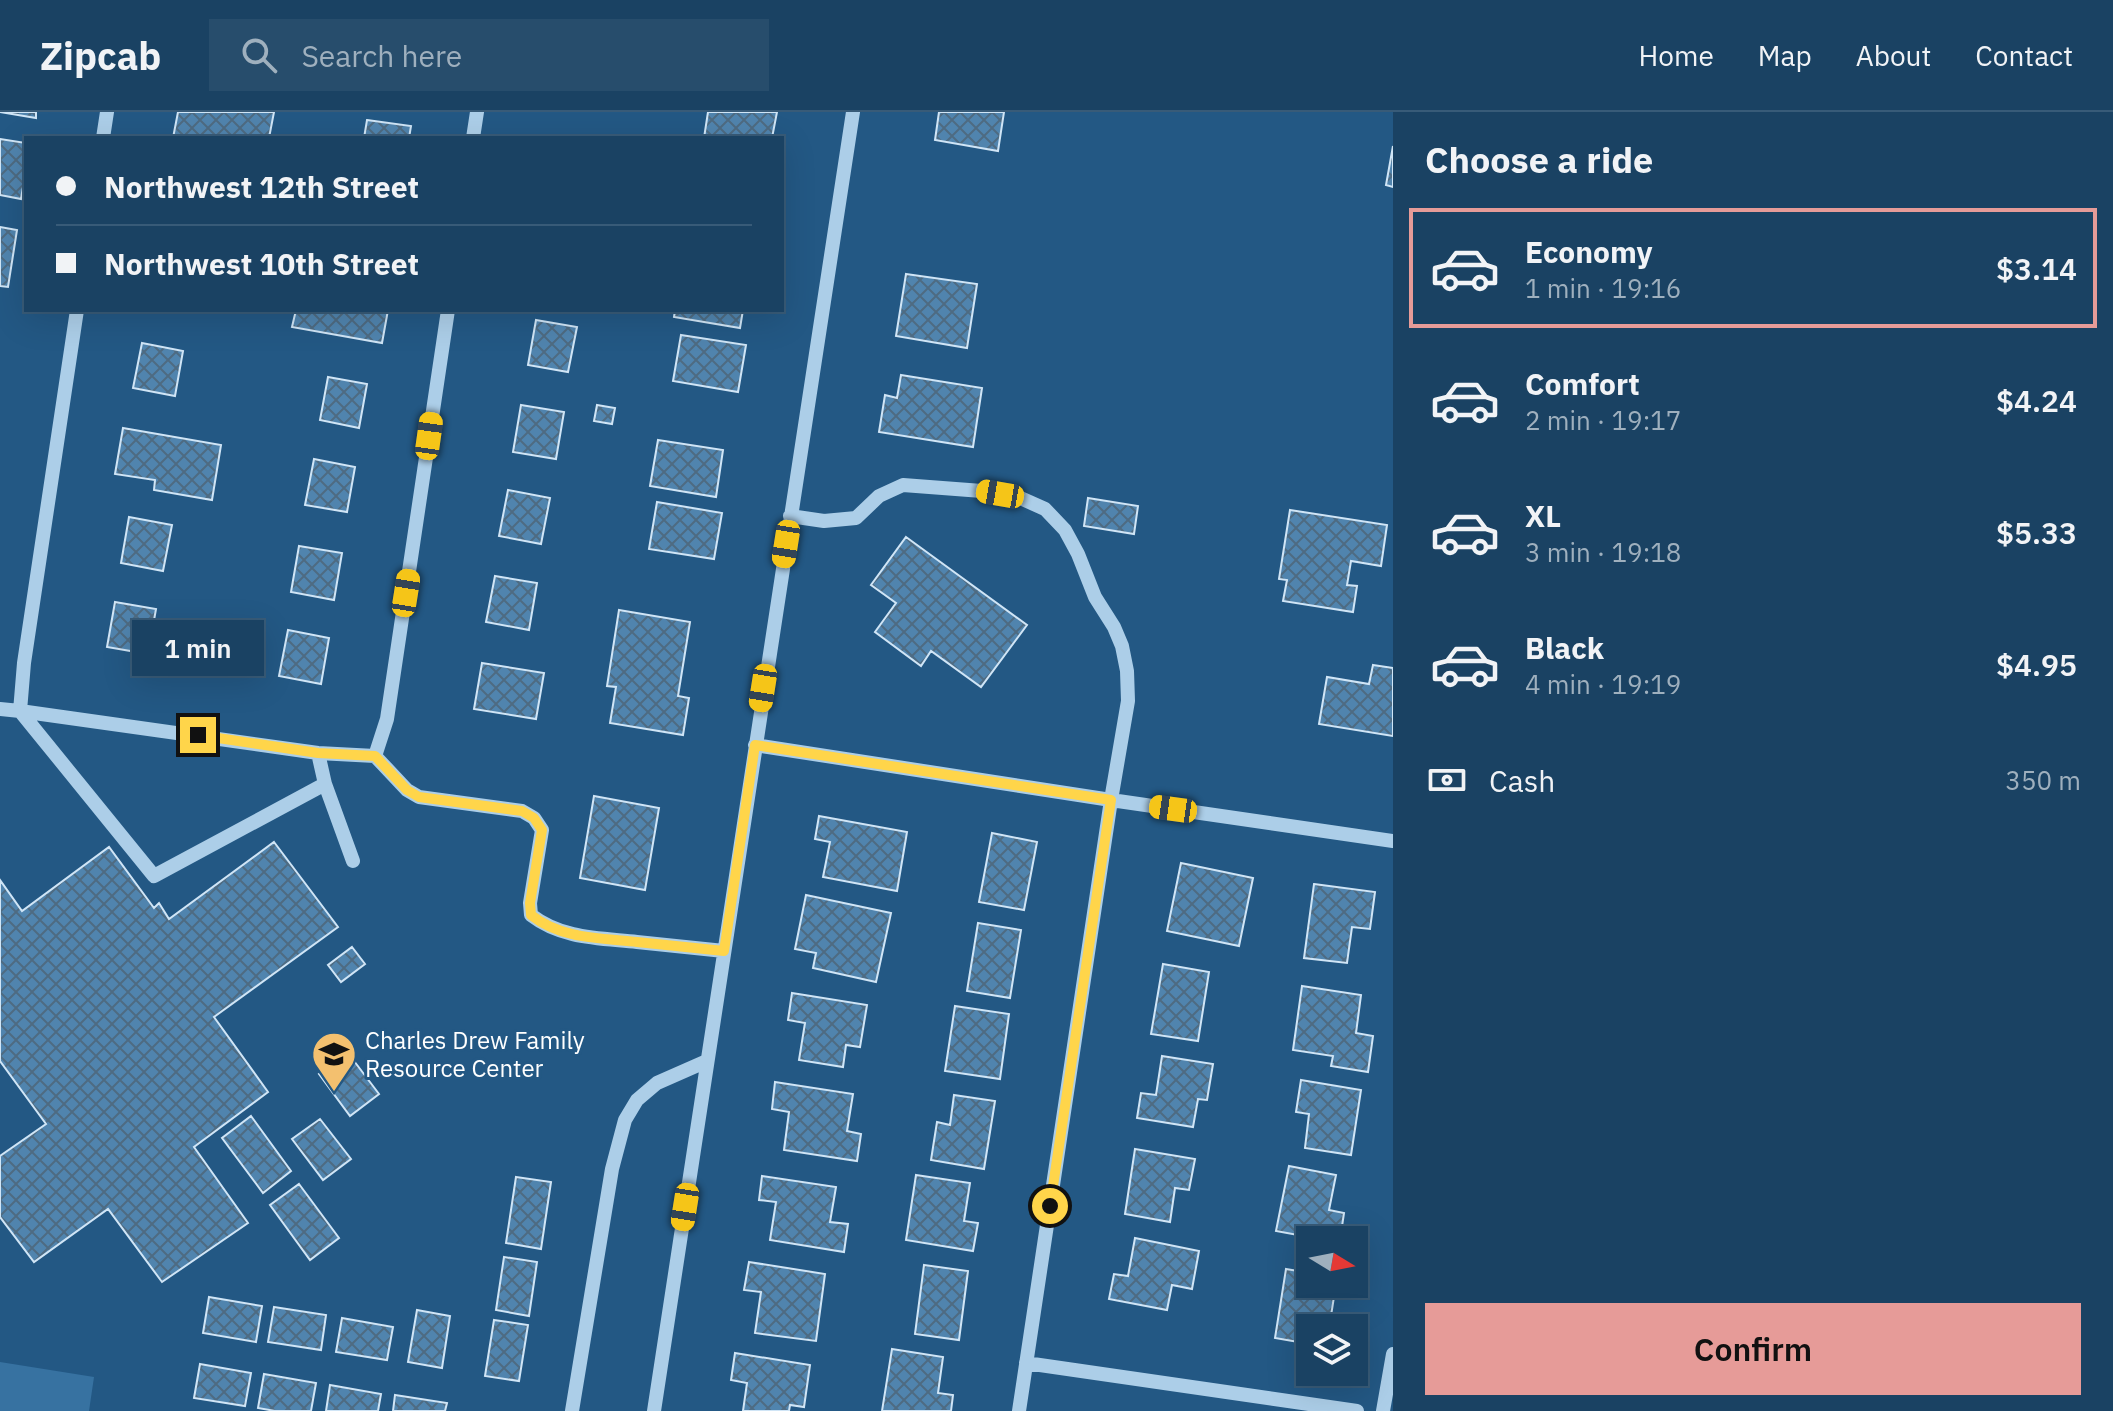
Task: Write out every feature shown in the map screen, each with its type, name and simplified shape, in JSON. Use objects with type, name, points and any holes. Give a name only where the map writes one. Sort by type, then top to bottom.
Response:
[{"type":"street","points":[[103,136],[107,112]]},
{"type":"street","points":[[473,136],[477,112]]},
{"type":"street","points":[[654,1411],[853,112]]},
{"type":"street","points":[[77,312],[24,663],[20,711],[154,876],[325,784]]},
{"type":"street","points":[[375,756],[387,719],[448,312]]},
{"type":"street","points":[[790,516],[824,521],[856,518],[879,496],[903,485],[1018,497],[1045,509],[1065,530],[1095,597],[1122,646],[1128,701],[1019,1411]]},
{"type":"street","points":[[0,709],[318,753],[375,756],[407,790],[419,797],[522,811],[534,818],[542,830],[530,903],[531,915],[540,922],[559,931],[590,938],[724,951]]},
{"type":"street","points":[[755,745],[1393,841]]},
{"type":"street","points":[[318,753],[325,784],[353,861]]},
{"type":"street","points":[[572,1411],[612,1169],[625,1120],[637,1100],[657,1083],[707,1061]]},
{"type":"street","points":[[1383,1411],[1393,1354]]},
{"type":"street","points":[[1026,1363],[1357,1411]]},
{"type":"shaded area","points":[[0,1362],[94,1377],[89,1411],[0,1411]]},
{"type":"building","points":[[0,112],[36,112],[36,118]]},
{"type":"building","points":[[178,112],[274,112],[269,136],[173,136]]},
{"type":"building","points":[[708,112],[777,112],[772,136],[704,136]]},
{"type":"building","points":[[939,112],[1004,112],[998,151],[935,140]]},
{"type":"building","points":[[367,120],[411,126],[409,136],[364,136]]},
{"type":"building","points":[[0,139],[24,143],[21,199],[0,195]]},
{"type":"building","points":[[1393,146],[1393,187],[1386,185]]},
{"type":"building","points":[[0,227],[17,230],[8,287],[0,286]]},
{"type":"building","points":[[906,274],[977,284],[967,348],[896,336]]},
{"type":"building","points":[[296,312],[388,312],[382,343],[292,327]]},
{"type":"building","points":[[675,312],[743,312],[740,328],[674,317]]},
{"type":"building","points":[[536,320],[577,327],[568,372],[528,365]]},
{"type":"building","points":[[681,335],[746,345],[738,392],[673,381]]},
{"type":"building","points":[[142,343],[183,351],[175,396],[133,388]]},
{"type":"building","points":[[901,375],[982,388],[973,447],[879,432],[885,395],[897,398]]},
{"type":"building","points":[[328,377],[367,384],[359,428],[320,420]]},
{"type":"building","points":[[521,405],[564,412],[556,459],[513,452]]},
{"type":"building","points":[[597,405],[615,408],[612,424],[594,421]]},
{"type":"building","points":[[123,428],[221,445],[212,500],[154,490],[155,480],[115,474]]},
{"type":"building","points":[[658,440],[723,450],[716,497],[650,486]]},
{"type":"building","points":[[314,459],[355,467],[347,512],[305,505]]},
{"type":"building","points":[[508,490],[550,498],[541,544],[499,536]]},
{"type":"building","points":[[1088,498],[1138,506],[1134,534],[1084,526]]},
{"type":"building","points":[[657,502],[722,513],[714,559],[649,549]]},
{"type":"building","points":[[1290,510],[1387,525],[1381,566],[1351,561],[1347,585],[1357,586],[1353,612],[1283,601],[1287,580],[1279,579]]},
{"type":"building","points":[[129,517],[172,525],[163,571],[121,563]]},
{"type":"building","points":[[906,537],[1027,625],[981,687],[931,651],[921,666],[875,632],[896,603],[871,585]]},
{"type":"building","points":[[299,546],[342,553],[334,600],[291,592]]},
{"type":"building","points":[[495,576],[537,583],[529,630],[486,622]]},
{"type":"building","points":[[115,602],[156,609],[148,654],[107,647]]},
{"type":"building","points":[[619,610],[690,622],[678,696],[689,698],[683,735],[610,723],[616,687],[607,686]]},
{"type":"building","points":[[288,630],[329,638],[321,684],[279,676]]},
{"type":"building","points":[[482,663],[544,673],[536,719],[474,709]]},
{"type":"building","points":[[1373,665],[1393,668],[1393,736],[1319,724],[1327,677],[1369,684]]},
{"type":"building","points":[[594,796],[659,808],[645,890],[580,878]]},
{"type":"building","points":[[819,816],[907,832],[897,891],[823,877],[830,842],[815,839]]},
{"type":"building","points":[[992,833],[1037,842],[1024,910],[979,902]]},
{"type":"building","points":[[274,842],[338,927],[214,1017],[268,1092],[194,1147],[248,1223],[162,1282],[108,1209],[34,1262],[0,1217],[0,1156],[46,1124],[0,1061],[0,880],[22,911],[109,847],[154,908],[159,903],[169,919]]},
{"type":"building","points":[[1181,863],[1253,878],[1239,946],[1167,931]]},
{"type":"building","points":[[1314,884],[1375,892],[1370,929],[1352,927],[1347,963],[1304,958]]},
{"type":"building","points":[[806,895],[891,913],[876,982],[813,968],[816,953],[795,949]]},
{"type":"building","points":[[978,923],[1021,930],[1010,998],[967,991]]},
{"type":"building","points":[[352,947],[365,964],[341,982],[328,965]]},
{"type":"building","points":[[1163,964],[1209,972],[1198,1041],[1151,1034]]},
{"type":"building","points":[[1302,986],[1361,995],[1356,1033],[1373,1036],[1368,1072],[1331,1066],[1333,1056],[1293,1050]]},
{"type":"building","points":[[792,993],[867,1005],[860,1047],[846,1045],[843,1067],[799,1060],[805,1023],[788,1020]]},
{"type":"building","points":[[955,1006],[1009,1014],[1000,1079],[945,1071]]},
{"type":"building","points":[[348,1053],[379,1094],[350,1116],[319,1074]]},
{"type":"building","points":[[1162,1056],[1213,1064],[1207,1100],[1198,1099],[1193,1127],[1137,1118],[1141,1093],[1156,1095]]},
{"type":"building","points":[[1301,1080],[1361,1090],[1351,1155],[1305,1148],[1309,1114],[1296,1112]]},
{"type":"building","points":[[775,1082],[853,1094],[847,1131],[861,1134],[857,1161],[784,1150],[789,1112],[772,1109]]},
{"type":"building","points":[[954,1095],[995,1101],[984,1169],[931,1160],[937,1122],[950,1125]]},
{"type":"building","points":[[251,1116],[291,1171],[263,1193],[222,1138]]},
{"type":"building","points":[[320,1119],[351,1159],[323,1180],[292,1139]]},
{"type":"building","points":[[1135,1149],[1195,1159],[1189,1190],[1175,1188],[1170,1222],[1125,1214]]},
{"type":"building","points":[[1289,1166],[1336,1175],[1329,1210],[1344,1213],[1342,1226],[1296,1226],[1296,1235],[1276,1231]]},
{"type":"building","points":[[916,1175],[970,1183],[964,1221],[978,1223],[973,1251],[906,1240]]},
{"type":"building","points":[[762,1176],[836,1187],[830,1222],[848,1224],[844,1252],[770,1240],[776,1202],[759,1200]]},
{"type":"building","points":[[516,1177],[551,1182],[541,1249],[506,1243]]},
{"type":"building","points":[[299,1184],[339,1238],[310,1260],[270,1205]]},
{"type":"building","points":[[1135,1238],[1199,1251],[1192,1289],[1172,1285],[1167,1310],[1109,1299],[1114,1274],[1128,1276]]},
{"type":"building","points":[[504,1257],[537,1262],[529,1316],[496,1310]]},
{"type":"building","points":[[749,1262],[825,1274],[816,1341],[755,1333],[761,1292],[744,1290]]},
{"type":"building","points":[[924,1265],[968,1271],[959,1340],[915,1334]]},
{"type":"building","points":[[1286,1269],[1296,1271],[1296,1298],[1334,1298],[1331,1314],[1296,1314],[1296,1342],[1275,1338]]},
{"type":"building","points":[[209,1297],[262,1306],[256,1342],[203,1333]]},
{"type":"building","points":[[274,1307],[326,1315],[321,1350],[268,1342]]},
{"type":"building","points":[[417,1310],[450,1316],[442,1368],[408,1362]]},
{"type":"building","points":[[342,1318],[393,1327],[387,1360],[336,1352]]},
{"type":"building","points":[[494,1320],[528,1325],[519,1381],[485,1376]]},
{"type":"building","points":[[892,1349],[943,1357],[938,1393],[953,1395],[951,1411],[882,1411]]},
{"type":"building","points":[[735,1353],[810,1365],[804,1407],[790,1405],[789,1411],[743,1411],[747,1383],[731,1380]]},
{"type":"building","points":[[200,1364],[251,1373],[245,1406],[194,1398]]},
{"type":"building","points":[[264,1374],[316,1383],[311,1411],[258,1408]]},
{"type":"building","points":[[330,1385],[381,1394],[378,1411],[326,1411]]},
{"type":"building","points":[[395,1395],[447,1403],[445,1411],[393,1411]]},
{"type":"place","name":"Charles Drew Family Resource Center","points":[[334,1093]]},
{"type":"route","points":[[198,735],[318,753],[375,756],[407,790],[419,797],[522,811],[534,818],[542,830],[530,903],[531,915],[540,922],[559,931],[590,938],[724,951],[755,745],[1111,800],[1050,1206]]}]
